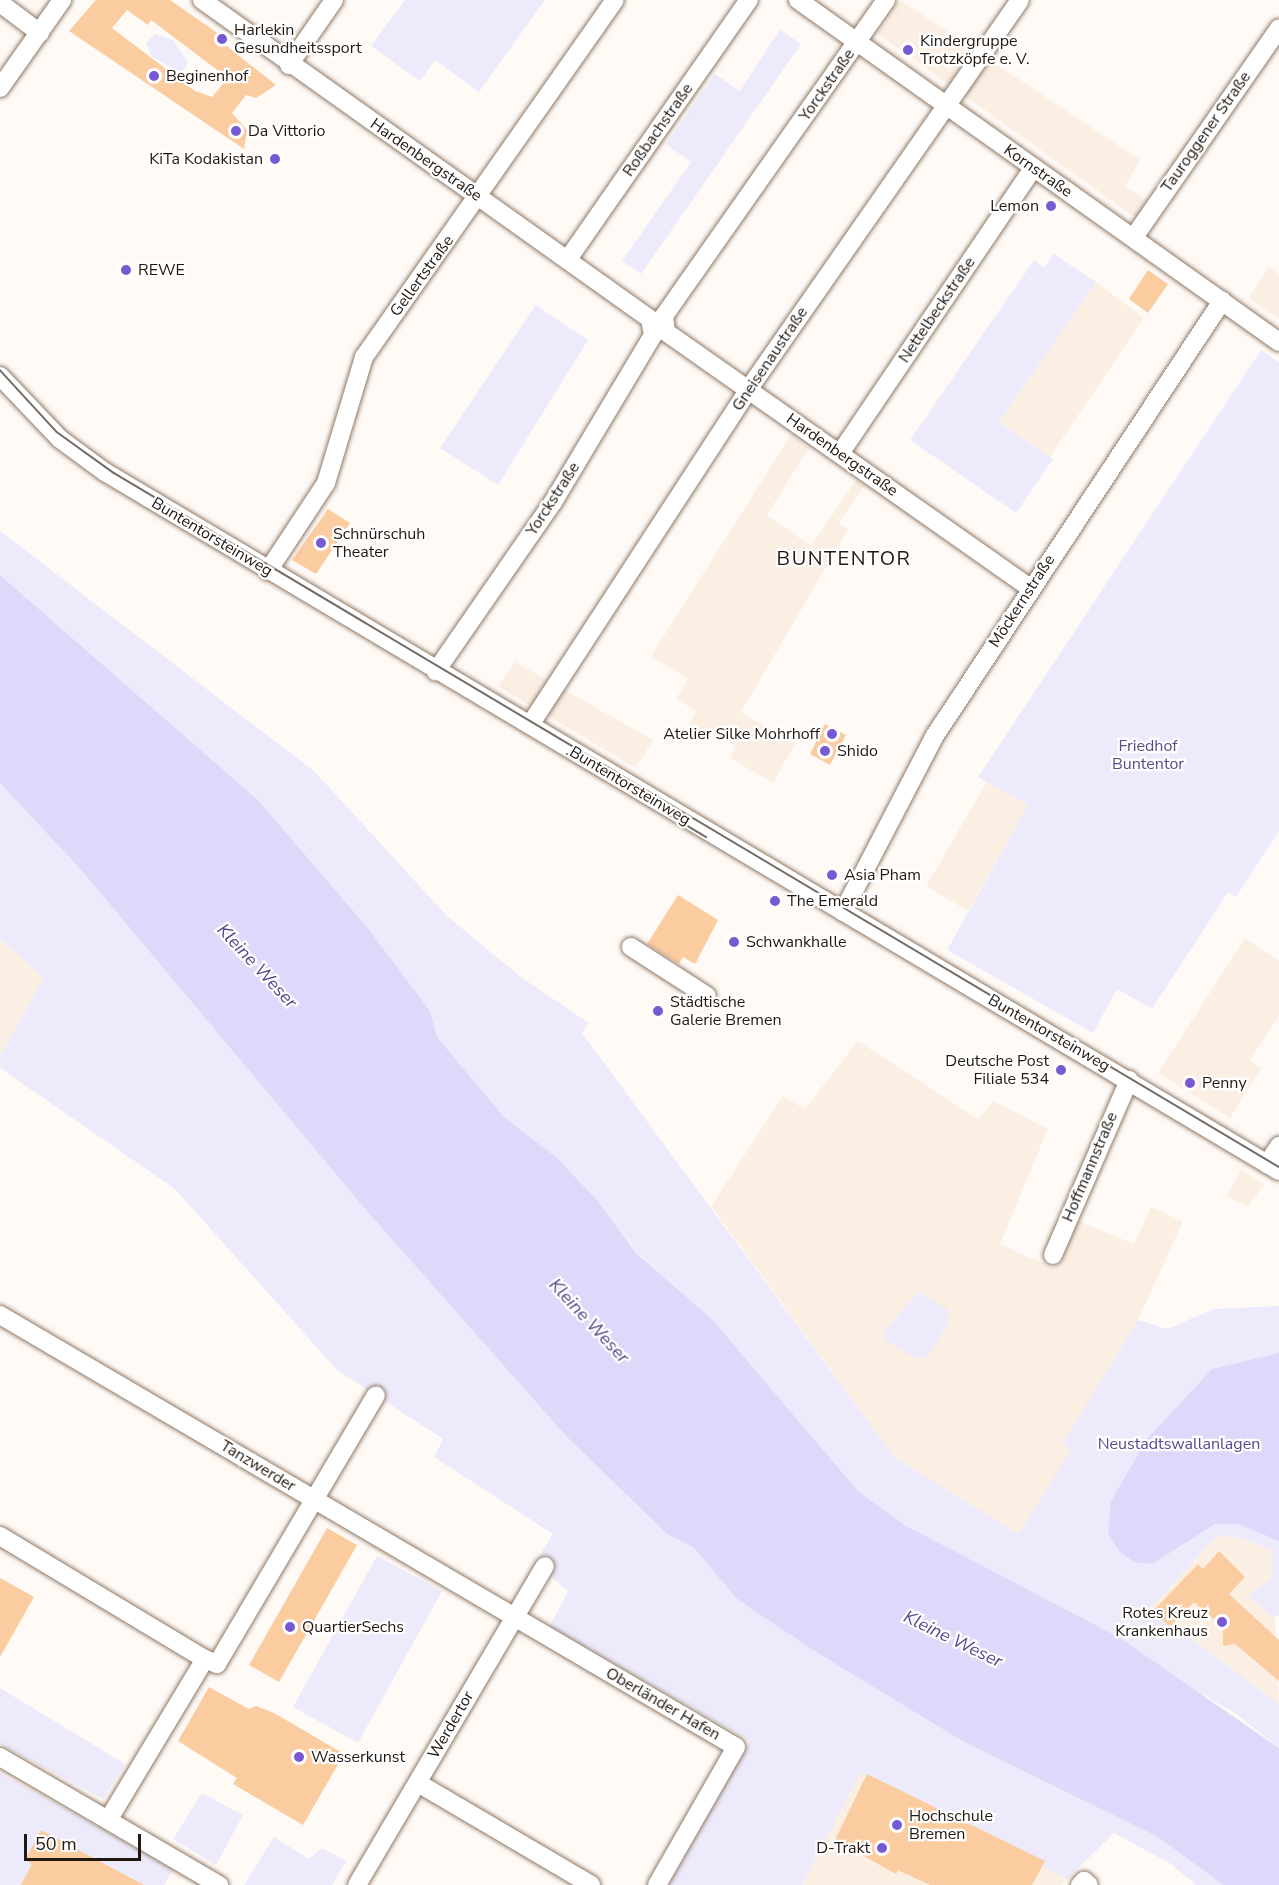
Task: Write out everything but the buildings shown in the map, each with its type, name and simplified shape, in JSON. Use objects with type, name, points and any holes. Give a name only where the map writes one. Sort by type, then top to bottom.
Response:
[{"type":"street","points":[[0,88],[62,0]]},
{"type":"street","points":[[289,65],[334,0]]},
{"type":"street","name":"Gellertstraße","points":[[268,571],[326,483],[364,357],[479,198],[615,0]]},
{"type":"street","name":"Roßbachstraße","points":[[568,259],[749,0]]},
{"type":"street","name":"Kornstraße","points":[[798,0],[1222,301],[1277,335]]},
{"type":"street","name":"Yorckstraße","points":[[436,671],[553,502],[653,334],[657,318],[886,0]]},
{"type":"street","name":"Gneisenaustraße","points":[[530,725],[748,390],[1020,0]]},
{"type":"street","name":"Hardenbergstraße","points":[[208,2],[289,65],[479,198],[657,318],[666,332],[841,452],[1030,588]]},
{"type":"street","points":[[0,3],[40,33]]},
{"type":"street","name":"Tauroggener Straße","points":[[1134,237],[1279,28]]},
{"type":"street","name":"Nettelbeckstraße","points":[[841,452],[1034,168]]},
{"type":"street","name":"Möckernstraße","points":[[843,912],[934,737],[1030,588],[1222,301]]},
{"type":"street","name":"Buntentorsteinweg","points":[[0,376],[81,455],[268,571],[1273,1167]]},
{"type":"street","points":[[631,947],[707,996]]},
{"type":"street","name":"Hoffmannstraße","points":[[1053,1256],[1129,1080]]},
{"type":"street","points":[[1273,1167],[1279,1146]]},
{"type":"street","name":"Tanzwerder","points":[[0,1315],[312,1502],[515,1618]]},
{"type":"street","points":[[0,1536],[217,1664],[376,1395]]},
{"type":"street","name":"Werdertor","points":[[357,1885],[545,1566]]},
{"type":"street","name":"Oberländer Hafen","points":[[515,1618],[736,1747],[657,1885]]},
{"type":"street","points":[[110,1817],[205,1659]]},
{"type":"street","points":[[0,1757],[110,1817],[219,1885]]},
{"type":"street","points":[[418,1783],[591,1885]]},
{"type":"shaded area","points":[[900,0],[1140,160],[1125,186],[1147,201],[1136,218],[878,34]]},
{"type":"shaded area","points":[[1269,267],[1279,274],[1279,319],[1249,298]]},
{"type":"shaded area","points":[[1096,282],[1144,318],[1050,457],[999,422]]},
{"type":"shaded area","points":[[791,435],[809,448],[767,515],[811,546],[856,480],[864,486],[839,523],[848,530],[741,712],[795,744],[773,783],[730,758],[736,746],[707,729],[702,735],[688,727],[696,711],[676,699],[688,679],[651,656]]},
{"type":"shaded area","points":[[515,662],[653,740],[636,768],[498,686]]},
{"type":"shaded area","points":[[987,782],[1028,805],[968,911],[926,886]]},
{"type":"shaded area","points":[[1245,938],[1279,961],[1279,1016],[1250,1060],[1261,1068],[1230,1118],[1158,1073]]},
{"type":"shaded area","points":[[0,939],[44,978],[0,1056]]},
{"type":"shaded area","points":[[858,1041],[978,1119],[994,1101],[1048,1129],[1000,1244],[1053,1268],[1077,1220],[1134,1244],[1151,1207],[1183,1221],[1138,1320],[1064,1443],[1072,1450],[1020,1535],[895,1458],[711,1206],[783,1096],[805,1109]]},
{"type":"shaded area","points":[[1241,1170],[1264,1184],[1248,1207],[1227,1196]]},
{"type":"shaded area","name":"Rotes Kreuz Krankenhaus","points":[[1217,1536],[1242,1538],[1272,1550],[1279,1704],[1150,1608]]},
{"type":"shaded area","name":"Hochschule Bremen","points":[[860,1772],[1067,1879],[1061,1885],[802,1885]]},
{"type":"green space","points":[[405,0],[545,0],[479,92],[435,60],[420,81],[371,46]]},
{"type":"green space","points":[[780,29],[801,44],[641,274],[622,261],[691,162],[666,144],[715,74],[740,91]]},
{"type":"green space","points":[[155,34],[173,40],[188,63],[181,73],[152,57],[146,43]]},
{"type":"green space","points":[[1054,254],[1096,282],[999,422],[1053,459],[1016,513],[910,440],[1034,260],[1044,267]]},
{"type":"green space","points":[[536,305],[588,340],[498,485],[440,448]]},
{"type":"green space","name":"Friedhof Buntentor","points":[[1261,350],[1279,363],[1279,831],[1236,897],[1228,892],[1152,1009],[1117,989],[1093,1033],[947,950],[1028,805],[978,777]]},
{"type":"green space","name":"Neustadtswallanlagen","points":[[0,531],[315,772],[447,916],[522,978],[589,1023],[582,1033],[895,1458],[1019,1534],[1071,1450],[1063,1443],[1138,1320],[1167,1329],[1214,1309],[1279,1306],[1279,1616],[1271,1616],[1248,1595],[1271,1579],[1272,1550],[1242,1538],[1217,1536],[1150,1608],[1279,1704],[1279,1748],[1235,1713],[906,1526],[859,1492],[711,1318],[637,1253],[598,1201],[556,1157],[505,1118],[437,1037],[430,1011],[367,927],[259,801],[0,575]]},
{"type":"green space","points":[[0,783],[82,871],[365,1209],[565,1435],[667,1534],[693,1547],[737,1599],[964,1742],[1158,1837],[1223,1885],[1196,1885],[1171,1864],[1114,1833],[1067,1879],[860,1773],[802,1885],[669,1885],[750,1741],[550,1626],[568,1591],[535,1563],[553,1534],[434,1457],[443,1439],[337,1370],[175,1189],[0,1068],[0,1056],[44,978],[0,939]]},
{"type":"green space","points":[[918,1292],[947,1309],[949,1322],[928,1356],[917,1359],[886,1341],[884,1332]]},
{"type":"green space","points":[[377,1556],[442,1591],[358,1743],[293,1707]]},
{"type":"green space","points":[[0,1688],[125,1764],[103,1799],[0,1744]]},
{"type":"green space","points":[[0,1773],[173,1869],[164,1885],[0,1885]]},
{"type":"green space","points":[[202,1793],[243,1815],[216,1865],[173,1839]]},
{"type":"green space","points":[[274,1837],[309,1859],[322,1848],[346,1861],[332,1885],[244,1885]]},
{"type":"water","name":"Kleine Weser","points":[[0,575],[259,801],[367,927],[430,1011],[437,1037],[505,1118],[556,1157],[598,1201],[636,1253],[711,1318],[859,1492],[906,1526],[1120,1638],[1279,1748],[1279,1885],[1223,1885],[1158,1837],[964,1742],[818,1653],[737,1599],[693,1547],[667,1534],[565,1435],[365,1209],[82,871],[0,783]]},
{"type":"water","points":[[1279,1353],[1279,1541],[1239,1524],[1215,1524],[1152,1564],[1134,1562],[1119,1551],[1108,1533],[1111,1501],[1147,1439],[1212,1369]]},
{"type":"tram line","points":[[0,370],[57,432],[114,473],[1279,1167]]},
{"type":"tram line","points":[[567,754],[706,837]]},
{"type":"place","name":"Harlekin Gesundheitssport","points":[[222,39]]},
{"type":"place","name":"Kindergruppe Trotzköpfe e. V.","points":[[908,50]]},
{"type":"place","name":"Beginenhof","points":[[154,76]]},
{"type":"place","name":"Da Vittorio","points":[[236,131]]},
{"type":"place","name":"KiTa Kodakistan","points":[[275,159]]},
{"type":"place","name":"Lemon","points":[[1051,206]]},
{"type":"place","name":"REWE","points":[[126,270]]},
{"type":"place","name":"Schnürschuh Theater","points":[[321,543]]},
{"type":"place","name":"Atelier Silke Mohrhoff","points":[[832,734]]},
{"type":"place","name":"Shido","points":[[825,751]]},
{"type":"place","name":"Asia Pham","points":[[832,875]]},
{"type":"place","name":"The Emerald","points":[[775,901]]},
{"type":"place","name":"Schwankhalle","points":[[734,942]]},
{"type":"place","name":"Städtische Galerie Bremen","points":[[658,1011]]},
{"type":"place","name":"Deutsche Post Filiale 534","points":[[1061,1070]]},
{"type":"place","name":"Penny","points":[[1190,1083]]},
{"type":"place","name":"Rotes Kreuz Krankenhaus","points":[[1222,1622]]},
{"type":"place","name":"QuartierSechs","points":[[290,1627]]},
{"type":"place","name":"Wasserkunst","points":[[299,1757]]},
{"type":"place","name":"Hochschule Bremen","points":[[897,1825]]},
{"type":"place","name":"D-Trakt","points":[[882,1848]]},
{"type":"district","name":"BUNTENTOR","points":[[844,558]]}]
